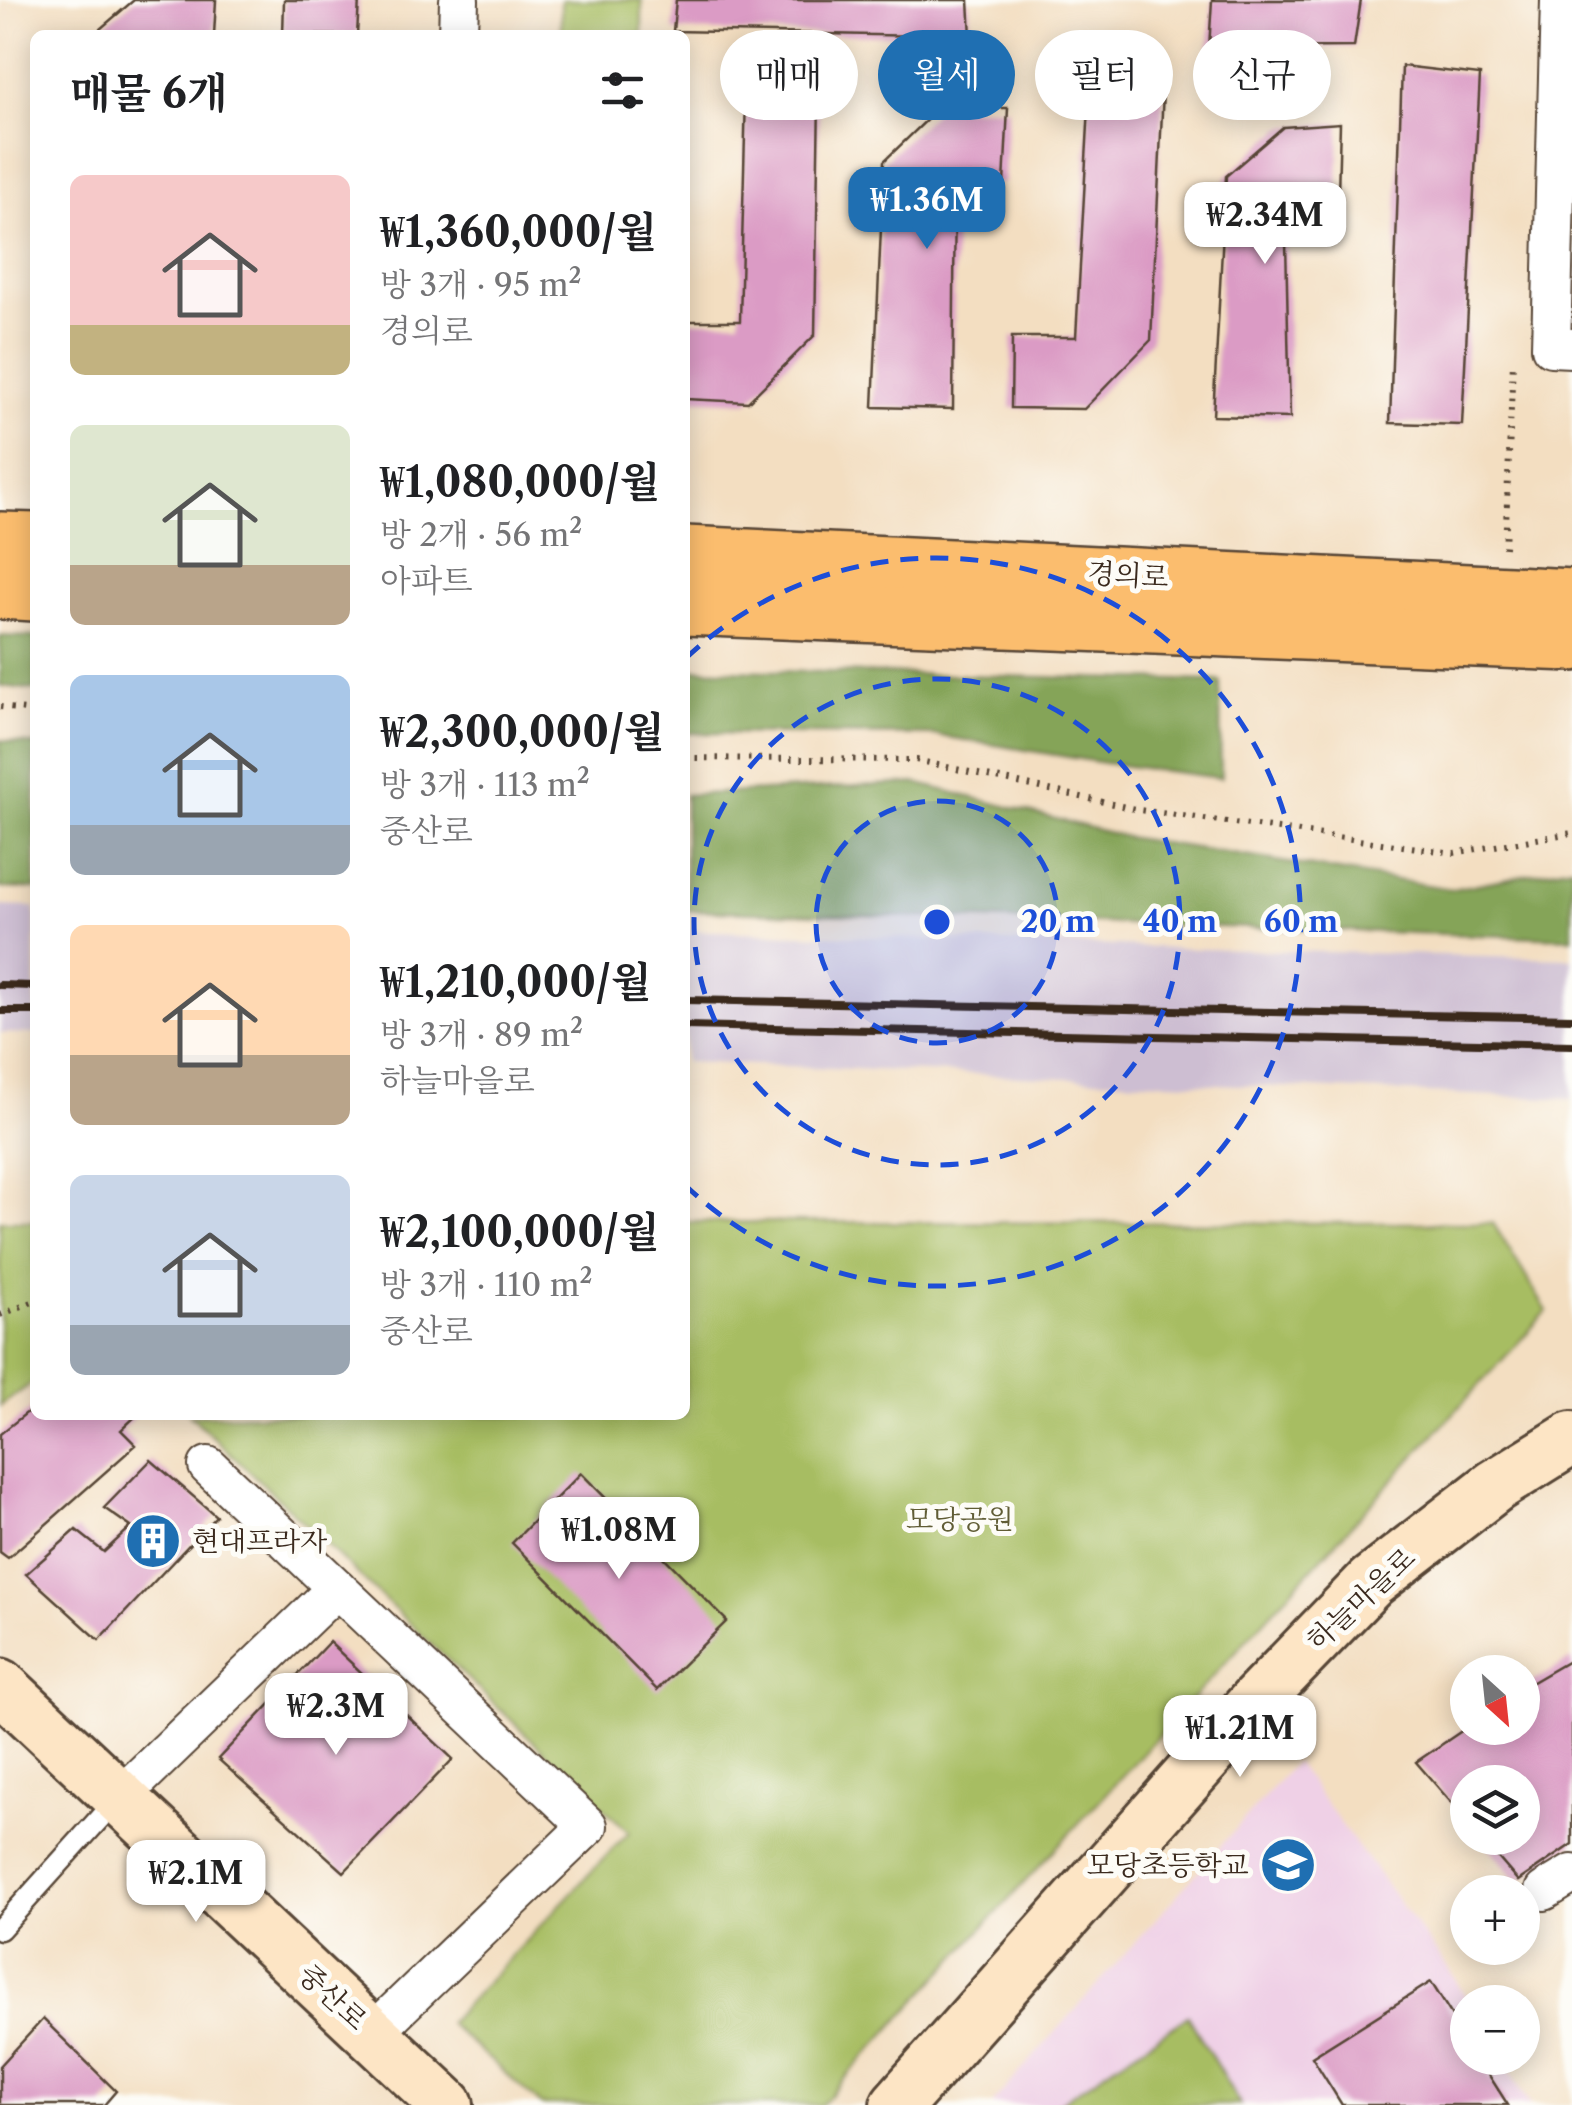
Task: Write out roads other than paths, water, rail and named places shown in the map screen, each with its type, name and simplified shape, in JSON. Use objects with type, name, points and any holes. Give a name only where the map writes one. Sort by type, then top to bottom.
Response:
[{"type":"main road","points":[[0,540],[30,541]]},
{"type":"main road","name":"경의로","points":[[690,554],[1572,596]]},
{"type":"main road","points":[[0,592],[30,593]]},
{"type":"main road","name":"경의로","points":[[690,607],[1572,643]]},
{"type":"main road","name":"하늘마을로","points":[[898,2105],[1255,1702],[1371,1582],[1495,1486],[1572,1438]]},
{"type":"main road","name":"중산로","points":[[0,1684],[447,2105]]},
{"type":"street","points":[[458,30],[459,0]]},
{"type":"street","points":[[1560,0],[1565,86],[1561,347]]},
{"type":"street","points":[[208,1466],[588,1826],[372,2034]]},
{"type":"street","points":[[120,1797],[338,1588]]},
{"type":"lane","points":[[0,1929],[120,1797]]},
{"type":"railway","points":[[0,985],[30,986]]},
{"type":"railway","points":[[690,1000],[1572,1018]]},
{"type":"railway","points":[[0,1011],[30,1011]]},
{"type":"railway","points":[[690,1026],[1572,1045]]},
{"type":"place","name":"현대프라자","points":[[153,1541]]},
{"type":"place","name":"모당초등학교","points":[[1288,1865]]},
{"type":"park label","name":"모당공원","points":[[960,1519]]}]
